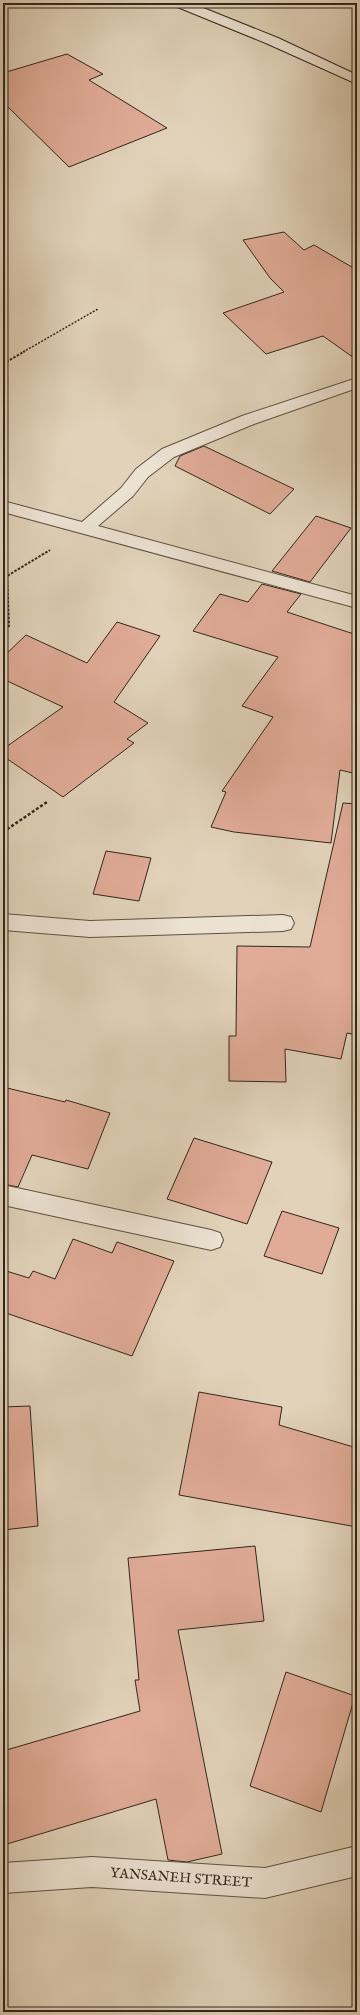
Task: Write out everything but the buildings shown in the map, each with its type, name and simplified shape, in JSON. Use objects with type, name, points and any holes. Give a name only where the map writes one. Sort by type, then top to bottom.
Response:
[{"type":"street","points":[[180,3],[273,41],[357,80]]},
{"type":"street","points":[[84,529],[127,492],[142,473],[168,453],[248,420],[357,383]]},
{"type":"street","points":[[3,506],[357,602]]},
{"type":"street","points":[[3,922],[90,930],[283,923]]},
{"type":"street","points":[[3,1195],[211,1240]]},
{"type":"street","name":"YANSANEH STREET","points":[[3,1878],[92,1872],[265,1883],[357,1861]]},
{"type":"path","points":[[3,364],[98,309]]},
{"type":"path","points":[[3,633],[9,626],[7,576],[84,529]]},
{"type":"path","points":[[3,832],[47,802]]}]
